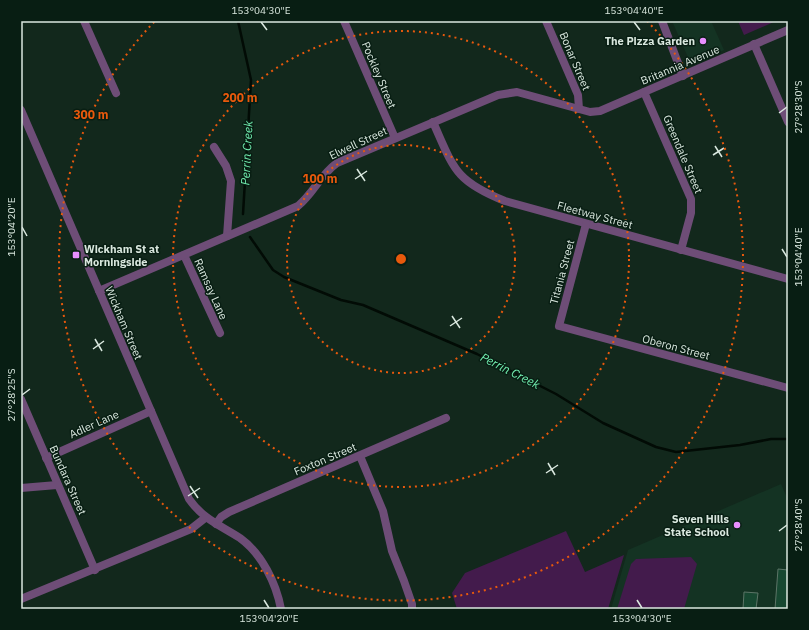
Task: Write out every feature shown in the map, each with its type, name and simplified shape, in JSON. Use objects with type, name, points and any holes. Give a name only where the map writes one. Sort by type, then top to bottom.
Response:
[{"type":"street","points":[[84,21],[116,93]]},
{"type":"street","name":"Pockley Street","points":[[344,21],[395,138]]},
{"type":"street","name":"Bonar Street","points":[[546,21],[578,95],[579,110]]},
{"type":"street","points":[[662,21],[683,76]]},
{"type":"street","name":"Britannia Avenue","points":[[579,110],[590,112],[600,111],[788,30]]},
{"type":"street","points":[[754,44],[788,122]]},
{"type":"street","name":"Elwell Street","points":[[99,291],[298,206],[308,198],[322,176],[337,163],[508,92],[517,92],[579,110]]},
{"type":"street","name":"Greendale Street","points":[[644,92],[692,199],[691,213],[680,250]]},
{"type":"street","name":"Wickham Street","points":[[21,110],[189,499],[205,518]]},
{"type":"street","name":"Fleetway Street","points":[[433,122],[450,161],[458,174],[466,182],[479,190],[504,201],[788,279]]},
{"type":"street","points":[[214,147],[226,166],[231,181],[227,236]]},
{"type":"street","name":"Titania Street","points":[[559,326],[586,224]]},
{"type":"street","name":"Ramsay Lane","points":[[184,255],[220,333]]},
{"type":"street","name":"Oberon Street","points":[[559,326],[788,388]]},
{"type":"street","name":"Bundara Street","points":[[21,399],[95,570]]},
{"type":"street","name":"Adler Lane","points":[[46,458],[151,411]]},
{"type":"street","name":"Foxton Street","points":[[216,524],[221,517],[229,512],[446,418]]},
{"type":"street","points":[[360,456],[383,511],[388,541],[404,581],[412,604],[412,609]]},
{"type":"street","points":[[21,488],[57,485]]},
{"type":"street","points":[[21,599],[95,570],[191,529],[205,518],[240,538],[263,563],[273,583],[281,609]]},
{"type":"shaded area","points":[[672,21],[711,21],[724,50],[691,64]]},
{"type":"shaded area","points":[[738,21],[776,21],[744,35]]},
{"type":"shaded area","name":"Seven Hills State School","points":[[781,484],[788,500],[788,609],[611,609],[628,550]]},
{"type":"shaded area","points":[[566,531],[585,572],[624,555],[608,609],[457,609],[452,593],[465,573]]},
{"type":"shaded area","points":[[691,557],[697,564],[684,609],[617,609],[631,564],[636,559]]},
{"type":"building","points":[[778,569],[788,570],[787,609],[775,609]]},
{"type":"building","points":[[744,592],[758,593],[756,609],[743,609]]},
{"type":"waterway","name":"Perrin Creek","points":[[238,21],[251,80],[243,214]]},
{"type":"waterway","name":"Perrin Creek","points":[[250,237],[273,270],[284,277],[341,300],[363,305],[477,354],[556,394],[603,423],[656,447],[676,452],[740,445],[771,439],[788,439]]},
{"type":"place","name":"The Pizza Garden","points":[[703,41]]},
{"type":"place","name":"Wickham St at Morningside","points":[[76,255]]},
{"type":"place","name":"Seven Hills State School","points":[[737,525]]}]
